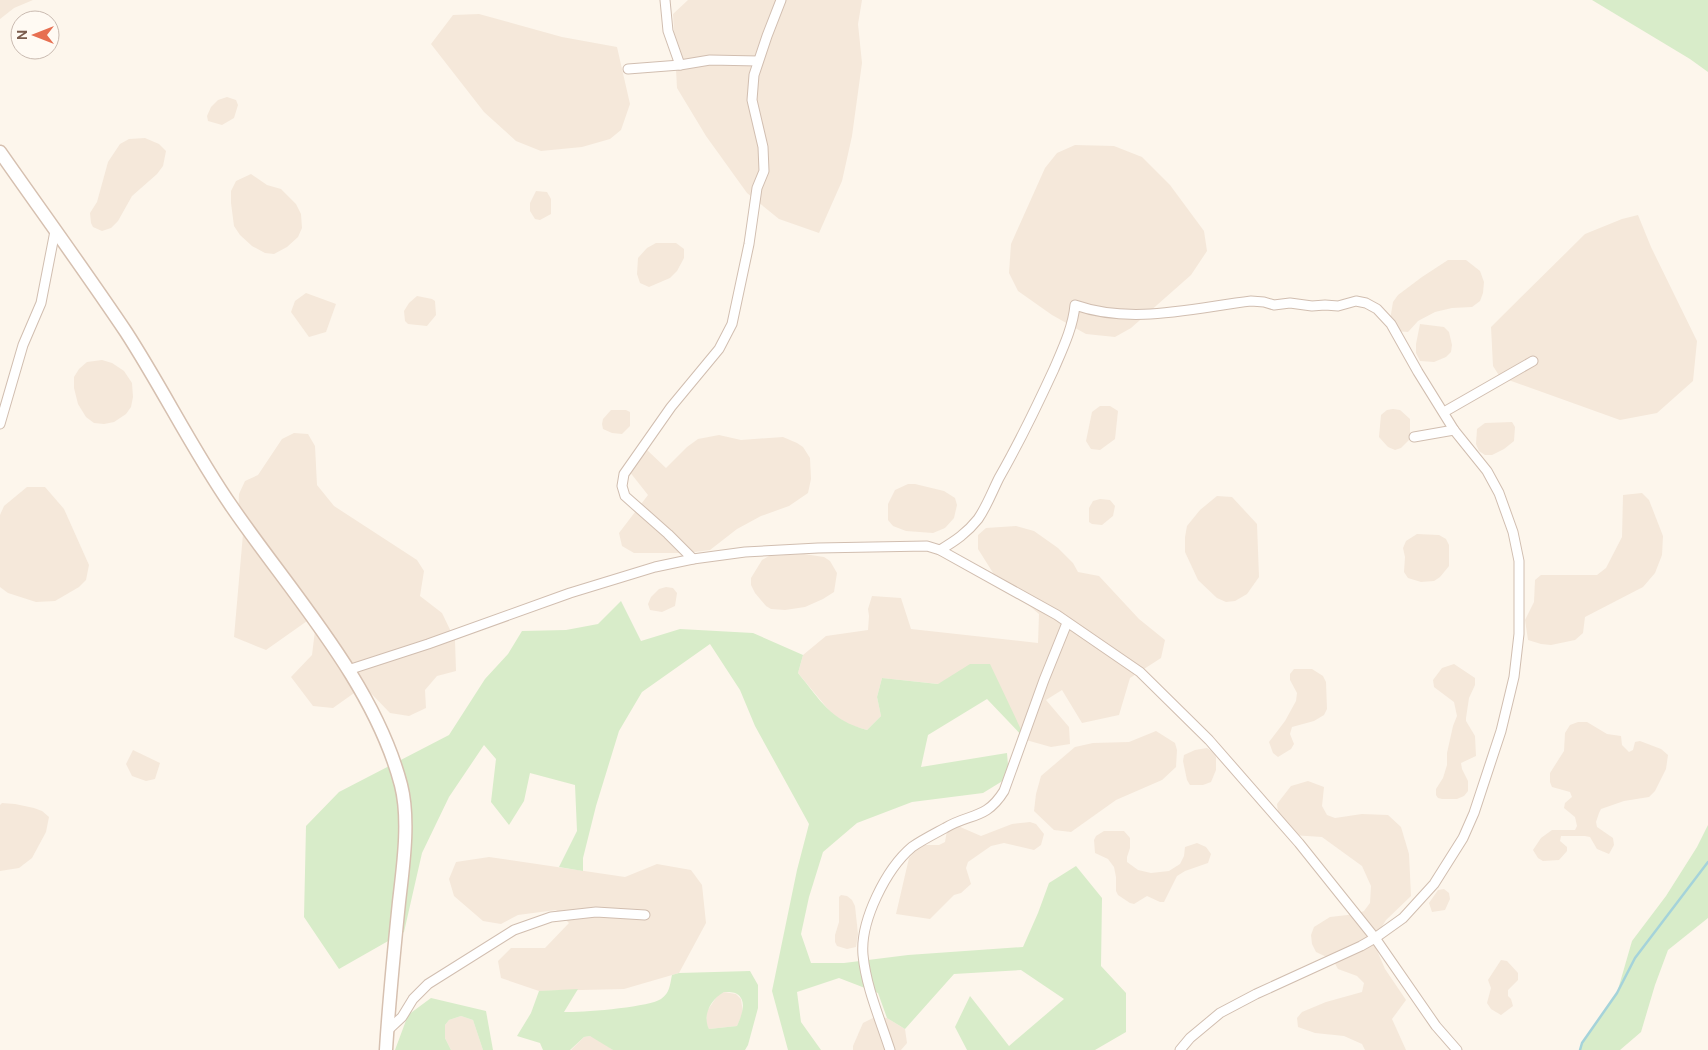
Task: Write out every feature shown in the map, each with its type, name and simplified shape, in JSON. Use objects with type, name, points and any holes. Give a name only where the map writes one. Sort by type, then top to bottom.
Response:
[{"type":"main road","points":[[0,152],[126,334],[231,505],[348,670],[368,703],[385,741],[402,786],[404,818],[404,851],[386,1050]]},
{"type":"street","points":[[665,0],[668,31],[680,66]]},
{"type":"street","points":[[693,559],[626,496],[622,486],[624,474],[671,407],[719,349],[732,324],[749,244],[758,188],[764,171],[764,147],[752,100],[754,76],[758,60],[781,0]]},
{"type":"street","points":[[628,68],[680,66],[710,60],[758,60]]},
{"type":"street","points":[[0,424],[23,345],[41,304],[55,231]]},
{"type":"street","points":[[940,550],[961,537],[978,518],[987,503],[1016,448],[1060,356],[1074,315],[1075,304],[1088,309],[1124,315],[1174,312],[1251,301],[1274,305],[1312,306],[1338,306],[1356,301],[1366,304],[1377,309],[1391,324],[1454,430],[1487,472],[1500,493],[1513,532],[1518,561],[1519,634],[1514,677],[1501,731],[1474,813],[1463,838],[1434,884],[1404,918],[1362,946],[1265,990],[1220,1013],[1190,1038],[1180,1050]]},
{"type":"street","points":[[1444,412],[1533,361]]},
{"type":"street","points":[[1414,437],[1454,430]]},
{"type":"street","points":[[348,670],[622,576],[693,559],[745,552],[818,548],[927,546],[940,550],[1019,593],[1140,672],[1208,740],[1299,843],[1375,938],[1436,1026],[1457,1050]]},
{"type":"street","points":[[890,1050],[867,977],[863,954],[870,912],[879,890],[895,865],[912,847],[948,826],[986,811],[996,803],[1004,791],[1044,680],[1067,623]]},
{"type":"street","points":[[387,1031],[402,1017],[413,999],[428,984],[514,930],[551,917],[596,912],[645,915]]},
{"type":"shaded area","points":[[0,0],[33,0],[10,10],[0,19]]},
{"type":"shaded area","points":[[688,0],[862,0],[858,24],[862,63],[852,136],[842,181],[819,233],[779,219],[747,193],[706,136],[677,88],[673,14]]},
{"type":"shaded area","points":[[479,14],[562,37],[617,47],[630,104],[621,130],[610,139],[582,147],[541,151],[516,141],[484,112],[431,44],[453,15]]},
{"type":"shaded area","points":[[227,97],[236,100],[238,105],[234,118],[222,125],[208,121],[207,116],[211,107],[218,100]]},
{"type":"shaded area","points":[[145,138],[159,144],[166,151],[163,166],[157,174],[132,196],[118,221],[111,228],[102,231],[93,227],[90,213],[97,202],[108,162],[120,144],[129,139]]},
{"type":"shaded area","points":[[1075,145],[1114,146],[1142,157],[1170,185],[1204,231],[1207,251],[1191,275],[1131,328],[1115,337],[1086,334],[1052,315],[1018,291],[1009,273],[1011,244],[1045,168],[1057,153]]},
{"type":"shaded area","points":[[251,174],[267,185],[281,189],[296,204],[301,214],[302,228],[298,237],[287,247],[274,254],[265,253],[252,246],[240,235],[234,226],[231,191],[236,181]]},
{"type":"shaded area","points":[[536,191],[547,192],[551,199],[551,214],[540,220],[535,219],[530,211],[530,203]]},
{"type":"shaded area","points":[[1638,215],[1651,247],[1697,341],[1693,381],[1657,413],[1620,420],[1500,377],[1493,366],[1491,327],[1585,234],[1622,219]]},
{"type":"shaded area","points":[[656,243],[676,243],[684,249],[684,258],[677,271],[670,278],[649,287],[640,283],[637,274],[638,258],[647,248]]},
{"type":"shaded area","points":[[1448,260],[1466,260],[1480,271],[1484,282],[1480,301],[1472,307],[1452,308],[1435,312],[1418,321],[1408,332],[1395,331],[1390,320],[1393,302],[1398,295]]},
{"type":"shaded area","points":[[306,293],[336,304],[326,332],[309,337],[291,312],[295,301]]},
{"type":"shaded area","points":[[417,296],[435,301],[436,315],[427,326],[408,324],[405,321],[404,311]]},
{"type":"shaded area","points":[[1420,324],[1444,327],[1449,332],[1452,345],[1451,352],[1446,357],[1434,362],[1420,361],[1416,353],[1416,344]]},
{"type":"shaded area","points":[[102,360],[112,363],[124,371],[132,383],[133,397],[131,407],[126,414],[114,422],[104,424],[94,423],[86,417],[78,404],[74,388],[74,377],[79,369],[87,362]]},
{"type":"shaded area","points":[[1100,406],[1110,406],[1118,411],[1115,439],[1100,450],[1091,449],[1086,441],[1092,412]]},
{"type":"shaded area","points":[[611,410],[626,410],[630,412],[630,426],[622,434],[612,433],[603,429],[603,419]]},
{"type":"shaded area","points":[[1387,410],[1400,410],[1410,419],[1410,439],[1401,448],[1395,450],[1388,447],[1379,437],[1381,415]]},
{"type":"shaded area","points":[[1512,422],[1515,427],[1514,441],[1492,455],[1485,455],[1479,451],[1476,444],[1477,429],[1485,423]]},
{"type":"shaded area","points":[[294,433],[308,434],[315,446],[317,485],[334,506],[417,560],[424,571],[420,596],[442,613],[455,640],[456,671],[437,676],[425,690],[426,708],[409,716],[390,713],[364,686],[333,708],[313,706],[291,677],[312,655],[317,614],[266,650],[234,637],[243,534],[238,521],[239,494],[245,481],[258,475],[282,439]]},
{"type":"shaded area","points":[[719,435],[741,440],[783,437],[797,443],[803,447],[810,458],[811,479],[808,493],[789,506],[761,516],[737,529],[710,550],[688,553],[634,553],[622,546],[619,533],[648,495],[629,471],[646,449],[666,468],[698,439]]},
{"type":"shaded area","points":[[908,484],[944,491],[955,498],[957,505],[954,518],[945,528],[933,533],[906,531],[893,526],[888,520],[888,504],[895,490]]},
{"type":"shaded area","points":[[27,487],[45,487],[64,509],[89,565],[86,580],[79,587],[55,601],[36,602],[8,593],[0,587],[0,515],[4,506]]},
{"type":"shaded area","points":[[1642,493],[1649,500],[1663,536],[1662,555],[1655,573],[1643,587],[1585,617],[1583,633],[1575,640],[1551,645],[1528,640],[1525,620],[1534,602],[1535,580],[1541,575],[1597,575],[1606,568],[1622,537],[1623,495]]},
{"type":"shaded area","points":[[1217,496],[1232,497],[1257,524],[1259,577],[1247,594],[1235,601],[1226,602],[1217,598],[1198,580],[1185,552],[1187,526],[1200,510]]},
{"type":"shaded area","points":[[1100,499],[1110,500],[1115,506],[1113,516],[1102,525],[1092,524],[1089,522],[1089,508],[1093,501]]},
{"type":"shaded area","points":[[1016,526],[1034,531],[1058,548],[1073,563],[1078,572],[1099,576],[1139,619],[1165,640],[1161,658],[1130,678],[1119,715],[1082,723],[1062,690],[1046,700],[1069,727],[1070,744],[1051,747],[1026,740],[970,665],[939,684],[882,678],[877,697],[881,716],[867,730],[850,725],[832,714],[798,673],[803,655],[826,636],[868,630],[868,609],[872,596],[901,598],[911,629],[1038,643],[1039,614],[995,576],[978,549],[978,535],[986,528]]},
{"type":"shaded area","points":[[1417,534],[1439,535],[1446,539],[1449,545],[1449,566],[1434,581],[1421,582],[1408,578],[1404,572],[1405,557],[1403,548],[1406,541]]},
{"type":"shaded area","points":[[804,554],[824,557],[830,561],[837,573],[834,592],[805,607],[785,610],[771,609],[766,606],[751,585],[751,578],[762,560],[769,556]]},
{"type":"shaded area","points":[[673,588],[677,593],[675,606],[662,612],[650,610],[648,604],[651,597],[659,589]]},
{"type":"shaded area","points":[[1454,664],[1475,678],[1475,685],[1469,698],[1466,721],[1475,736],[1476,756],[1461,763],[1468,781],[1468,791],[1464,796],[1457,799],[1442,799],[1436,795],[1436,789],[1443,778],[1447,765],[1447,753],[1457,716],[1454,702],[1434,687],[1433,680],[1442,668]]},
{"type":"shaded area","points":[[1294,669],[1312,669],[1323,676],[1326,682],[1327,709],[1324,715],[1314,721],[1292,727],[1290,734],[1294,744],[1291,749],[1278,757],[1273,753],[1269,742],[1285,721],[1296,701],[1297,693],[1290,680],[1290,674]]},
{"type":"shaded area","points":[[1578,722],[1587,722],[1607,734],[1621,736],[1622,745],[1629,752],[1633,750],[1635,742],[1640,741],[1661,749],[1668,755],[1666,769],[1655,791],[1649,797],[1624,801],[1601,809],[1596,822],[1597,827],[1613,838],[1614,845],[1609,854],[1597,849],[1590,837],[1561,836],[1560,841],[1567,847],[1567,851],[1559,860],[1543,861],[1538,858],[1533,850],[1541,838],[1552,830],[1575,830],[1577,826],[1575,817],[1564,808],[1565,803],[1572,797],[1570,792],[1552,787],[1550,773],[1564,751],[1565,733],[1570,725]]},
{"type":"shaded area","points":[[1156,731],[1175,743],[1177,750],[1176,767],[1162,780],[1116,800],[1071,832],[1054,830],[1034,811],[1041,776],[1075,747],[1093,743],[1129,742]]},
{"type":"shaded area","points":[[1207,748],[1216,757],[1216,770],[1211,782],[1203,785],[1190,785],[1183,761],[1184,755],[1195,750]]},
{"type":"shaded area","points":[[133,750],[160,763],[155,779],[146,781],[132,776],[126,764]]},
{"type":"shaded area","points":[[1308,781],[1324,787],[1322,806],[1327,815],[1335,818],[1362,814],[1388,815],[1401,827],[1409,854],[1411,896],[1386,920],[1373,941],[1385,969],[1406,1000],[1392,1019],[1406,1050],[1365,1050],[1362,1044],[1344,1036],[1315,1033],[1298,1027],[1297,1018],[1302,1012],[1326,1002],[1362,992],[1364,983],[1357,976],[1338,969],[1333,960],[1316,952],[1312,944],[1311,935],[1314,927],[1330,917],[1356,914],[1364,911],[1370,903],[1371,886],[1362,866],[1322,837],[1292,835],[1279,821],[1277,804],[1291,786]]},
{"type":"shaded area","points":[[2,803],[34,808],[42,811],[49,817],[46,832],[32,858],[19,868],[0,871],[0,805]]},
{"type":"shaded area","points":[[1030,822],[1036,824],[1044,834],[1041,845],[1034,850],[1004,843],[991,846],[968,862],[966,868],[971,884],[961,893],[954,895],[930,919],[896,914],[909,858],[921,845],[939,845],[945,842],[947,830],[958,826],[981,836],[1012,824]]},
{"type":"shaded area","points":[[1104,831],[1124,831],[1130,838],[1127,862],[1138,870],[1151,873],[1169,871],[1180,864],[1184,856],[1185,847],[1197,843],[1206,847],[1211,854],[1208,863],[1185,871],[1177,876],[1164,902],[1147,896],[1134,904],[1118,895],[1114,867],[1108,859],[1095,853],[1094,840],[1096,836]]},
{"type":"shaded area","points":[[489,857],[625,877],[657,864],[691,870],[702,885],[706,923],[679,973],[624,989],[539,991],[501,978],[498,961],[511,948],[545,948],[569,923],[556,910],[518,915],[501,924],[483,921],[454,896],[449,879],[456,862]]},
{"type":"shaded area","points":[[1444,889],[1449,893],[1450,899],[1445,910],[1432,912],[1429,903],[1438,890]]},
{"type":"shaded area","points":[[841,895],[847,896],[855,906],[858,934],[856,947],[847,949],[837,946],[835,942],[839,922],[839,897]]},
{"type":"shaded area","points":[[1501,960],[1507,961],[1518,973],[1518,980],[1508,990],[1508,996],[1513,1006],[1501,1015],[1491,1009],[1487,1003],[1491,988],[1488,980]]},
{"type":"shaded area","points":[[724,992],[736,994],[741,999],[743,1013],[737,1026],[709,1029],[706,1023],[707,1011],[718,995]]},
{"type":"shaded area","points":[[461,1016],[473,1020],[483,1050],[451,1050],[445,1038],[445,1025],[449,1020]]},
{"type":"shaded area","points":[[875,1017],[887,1018],[905,1029],[907,1043],[901,1050],[853,1050],[863,1023]]},
{"type":"shaded area","points":[[590,1036],[613,1050],[571,1050],[584,1037]]},
{"type":"green space","points":[[1592,0],[1708,0],[1708,72],[1690,59]]},
{"type":"green space","points":[[621,601],[641,641],[680,629],[753,633],[803,655],[798,673],[820,701],[844,721],[867,730],[881,716],[877,697],[882,678],[938,684],[970,664],[990,664],[1026,740],[987,699],[928,735],[921,767],[1007,753],[1009,777],[983,793],[912,802],[857,823],[823,852],[809,897],[801,934],[811,963],[844,963],[908,955],[1023,947],[1049,883],[1076,866],[1102,898],[1101,966],[1126,993],[1126,1032],[1095,1050],[967,1050],[955,1027],[970,996],[1009,1046],[1064,999],[1021,970],[954,974],[905,1029],[887,1018],[878,993],[839,978],[797,992],[801,1022],[821,1050],[788,1050],[772,991],[797,870],[809,824],[755,726],[740,690],[710,644],[642,692],[619,731],[596,806],[583,858],[583,871],[559,867],[577,831],[575,785],[530,773],[524,801],[509,825],[491,802],[496,759],[484,745],[449,797],[422,853],[404,932],[339,969],[304,917],[306,826],[339,792],[449,735],[485,679],[508,654],[522,631],[566,630],[598,624]]},
{"type":"green space","points":[[1708,825],[1708,918],[1668,950],[1641,1032],[1620,1050],[1580,1050],[1582,1043],[1617,993],[1632,941],[1666,896],[1697,847]]},
{"type":"green space","points":[[750,971],[758,985],[758,1008],[745,1050],[613,1050],[590,1036],[584,1037],[570,1050],[543,1050],[540,1043],[517,1036],[531,1013],[539,991],[578,989],[564,1012],[614,1009],[643,1005],[661,999],[668,991],[672,975],[679,973]],"holes":[[[724,992],[736,993],[742,1001],[743,1009],[737,1026],[709,1029],[707,1024],[709,1008],[715,999]]]},
{"type":"green space","points":[[431,998],[486,1011],[493,1050],[483,1050],[473,1020],[461,1016],[449,1020],[445,1025],[445,1038],[451,1050],[395,1050],[408,1015]]},
{"type":"waterway","points":[[1580,1050],[1582,1043],[1617,993],[1635,958],[1708,862]]}]
